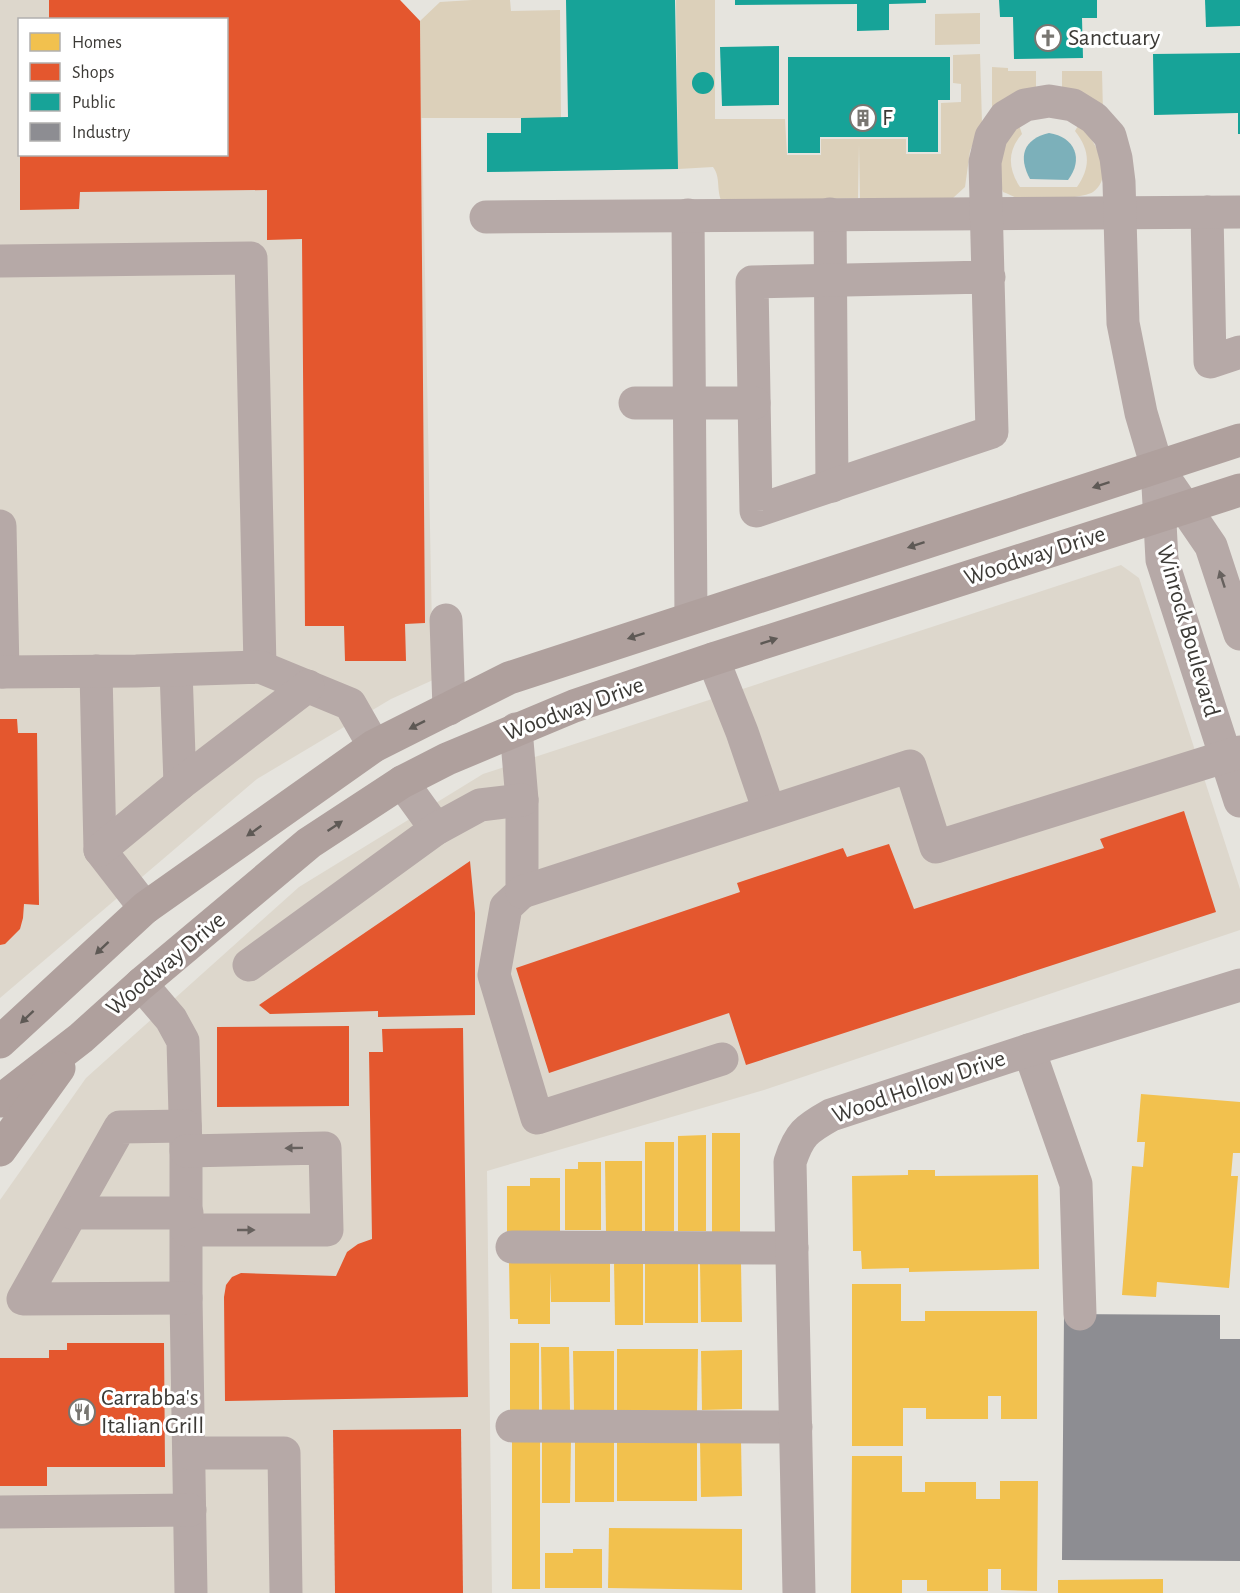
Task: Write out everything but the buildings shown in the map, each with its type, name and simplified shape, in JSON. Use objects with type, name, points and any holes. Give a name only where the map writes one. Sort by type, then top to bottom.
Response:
[{"type":"main road","name":"Woodway Drive","points":[[0,1101],[81,1038],[141,984],[309,843],[402,782],[447,759],[574,706],[714,659],[1169,496],[1240,440]]},
{"type":"main road","points":[[1169,496],[1201,473],[1240,461]]},
{"type":"main road","name":"Woodway Drive","points":[[0,1042],[145,908],[374,746],[509,678],[691,618],[1169,496],[1240,490]]},
{"type":"main road","points":[[691,618],[714,659]]},
{"type":"main road","points":[[374,746],[402,782]]},
{"type":"main road","points":[[0,1150],[81,1038]]},
{"type":"street","points":[[989,277],[752,282],[756,511],[992,432],[988,213],[985,162],[991,136],[1005,117],[1025,105],[1049,101],[1073,105],[1094,117],[1110,136],[1116,158],[1123,323],[1142,413],[1169,496]]},
{"type":"street","points":[[486,217],[1240,212]]},
{"type":"street","points":[[1207,213],[1210,362],[1240,352]]},
{"type":"street","points":[[830,214],[832,486]]},
{"type":"street","points":[[688,215],[691,618]]},
{"type":"street","points":[[0,261],[251,258],[260,668]]},
{"type":"street","points":[[635,404],[754,403]]},
{"type":"street","name":"Winrock Boulevard","points":[[1169,496],[1211,546],[1240,634]]},
{"type":"street","name":"Winrock Boulevard","points":[[1169,496],[1162,560],[1233,754],[1240,801]]},
{"type":"street","points":[[0,526],[1,672],[260,668],[350,704],[374,746]]},
{"type":"street","points":[[446,620],[449,709]]},
{"type":"street","points":[[714,659],[769,811]]},
{"type":"street","points":[[176,670],[180,784]]},
{"type":"street","points":[[96,671],[100,850],[145,908]]},
{"type":"street","points":[[100,850],[180,784],[308,686]]},
{"type":"street","points":[[516,729],[522,800],[522,892]]},
{"type":"street","points":[[722,1059],[537,1118],[494,975],[506,907],[522,892],[910,766],[936,847],[1233,754]]},
{"type":"street","points":[[402,782],[435,829]]},
{"type":"street","points":[[249,965],[435,829],[480,805],[522,800]]},
{"type":"street","points":[[141,984],[171,1019],[183,1041],[191,1593]]},
{"type":"street","name":"Wood Hollow Drive","points":[[799,1593],[790,1162],[795,1145],[809,1127],[831,1115],[1029,1050],[1240,985]]},
{"type":"street","points":[[1029,1050],[1076,1184],[1080,1314]]},
{"type":"street","points":[[73,1213],[327,1230],[326,1148],[186,1138],[120,1127],[23,1299],[186,1298]]},
{"type":"street","points":[[512,1247],[792,1248]]},
{"type":"street","points":[[512,1426],[795,1427]]},
{"type":"street","points":[[189,1453],[284,1453],[286,1593]]},
{"type":"street","points":[[0,1512],[190,1510]]},
{"type":"shaded area","points":[[0,0],[400,0],[420,21],[433,680],[391,699],[257,779],[0,998]]},
{"type":"shaded area","points":[[510,0],[511,11],[560,10],[561,118],[421,118],[420,21],[440,2]]},
{"type":"shaded area","points":[[676,0],[715,0],[715,119],[785,119],[787,155],[821,155],[821,139],[906,139],[906,154],[941,154],[941,103],[961,102],[961,84],[953,83],[953,55],[980,54],[982,123],[970,151],[965,187],[953,198],[860,199],[859,145],[858,198],[722,202],[717,175],[713,167],[678,169]]},
{"type":"shaded area","points":[[980,13],[980,44],[935,45],[935,14]]},
{"type":"shaded area","points":[[992,67],[1008,68],[1008,71],[1036,71],[1036,90],[992,114]]},
{"type":"shaded area","points":[[1062,71],[1102,71],[1103,113],[1062,90]]},
{"type":"shaded area","points":[[1079,124],[1091,138],[1103,167],[1100,185],[1093,192],[1071,197],[1030,200],[1003,192],[998,164],[1003,148],[1019,125],[1022,134],[1012,153],[1011,167],[1020,187],[1077,187],[1085,172],[1087,159],[1084,145],[1075,131]]},
{"type":"shaded area","points":[[1121,565],[1139,578],[1240,889],[1240,930],[764,1090],[487,1171],[492,1593],[0,1593],[0,1200],[86,1078],[299,887],[483,774]]},
{"type":"water","points":[[1049,133],[1065,139],[1074,150],[1075,164],[1068,180],[1030,179],[1026,171],[1024,156],[1028,144]]},
{"type":"place","name":"Sanctuary","points":[[1048,38]]},
{"type":"place","name":"F","points":[[863,118]]},
{"type":"place","name":"Carrabba's Italian Grill","points":[[82,1412]]}]
